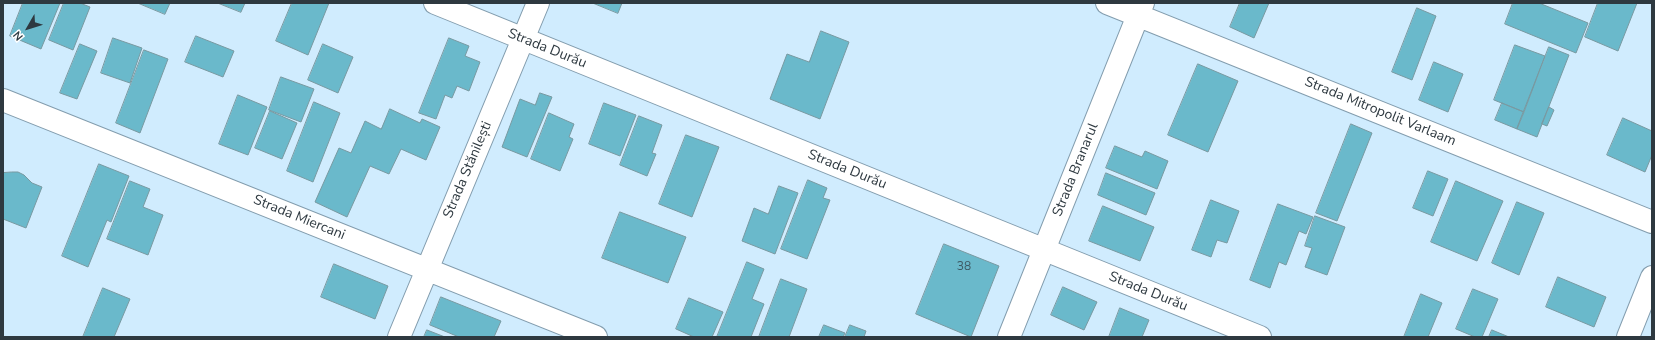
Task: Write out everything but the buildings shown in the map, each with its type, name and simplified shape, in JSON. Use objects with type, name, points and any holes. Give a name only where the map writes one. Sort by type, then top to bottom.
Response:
[{"type":"street","name":"Strada Durău","points":[[434,3],[1260,337]]},
{"type":"street","name":"Strada Stănilești","points":[[399,337],[538,3]]},
{"type":"street","name":"Strada Mitropolit Varlaam","points":[[1107,3],[1140,9],[1652,222]]},
{"type":"street","name":"Strada Branarul","points":[[1010,337],[1140,9]]},
{"type":"street","name":"Strada Miercani","points":[[3,100],[596,337]]},
{"type":"street","points":[[1628,337],[1652,278]]}]
